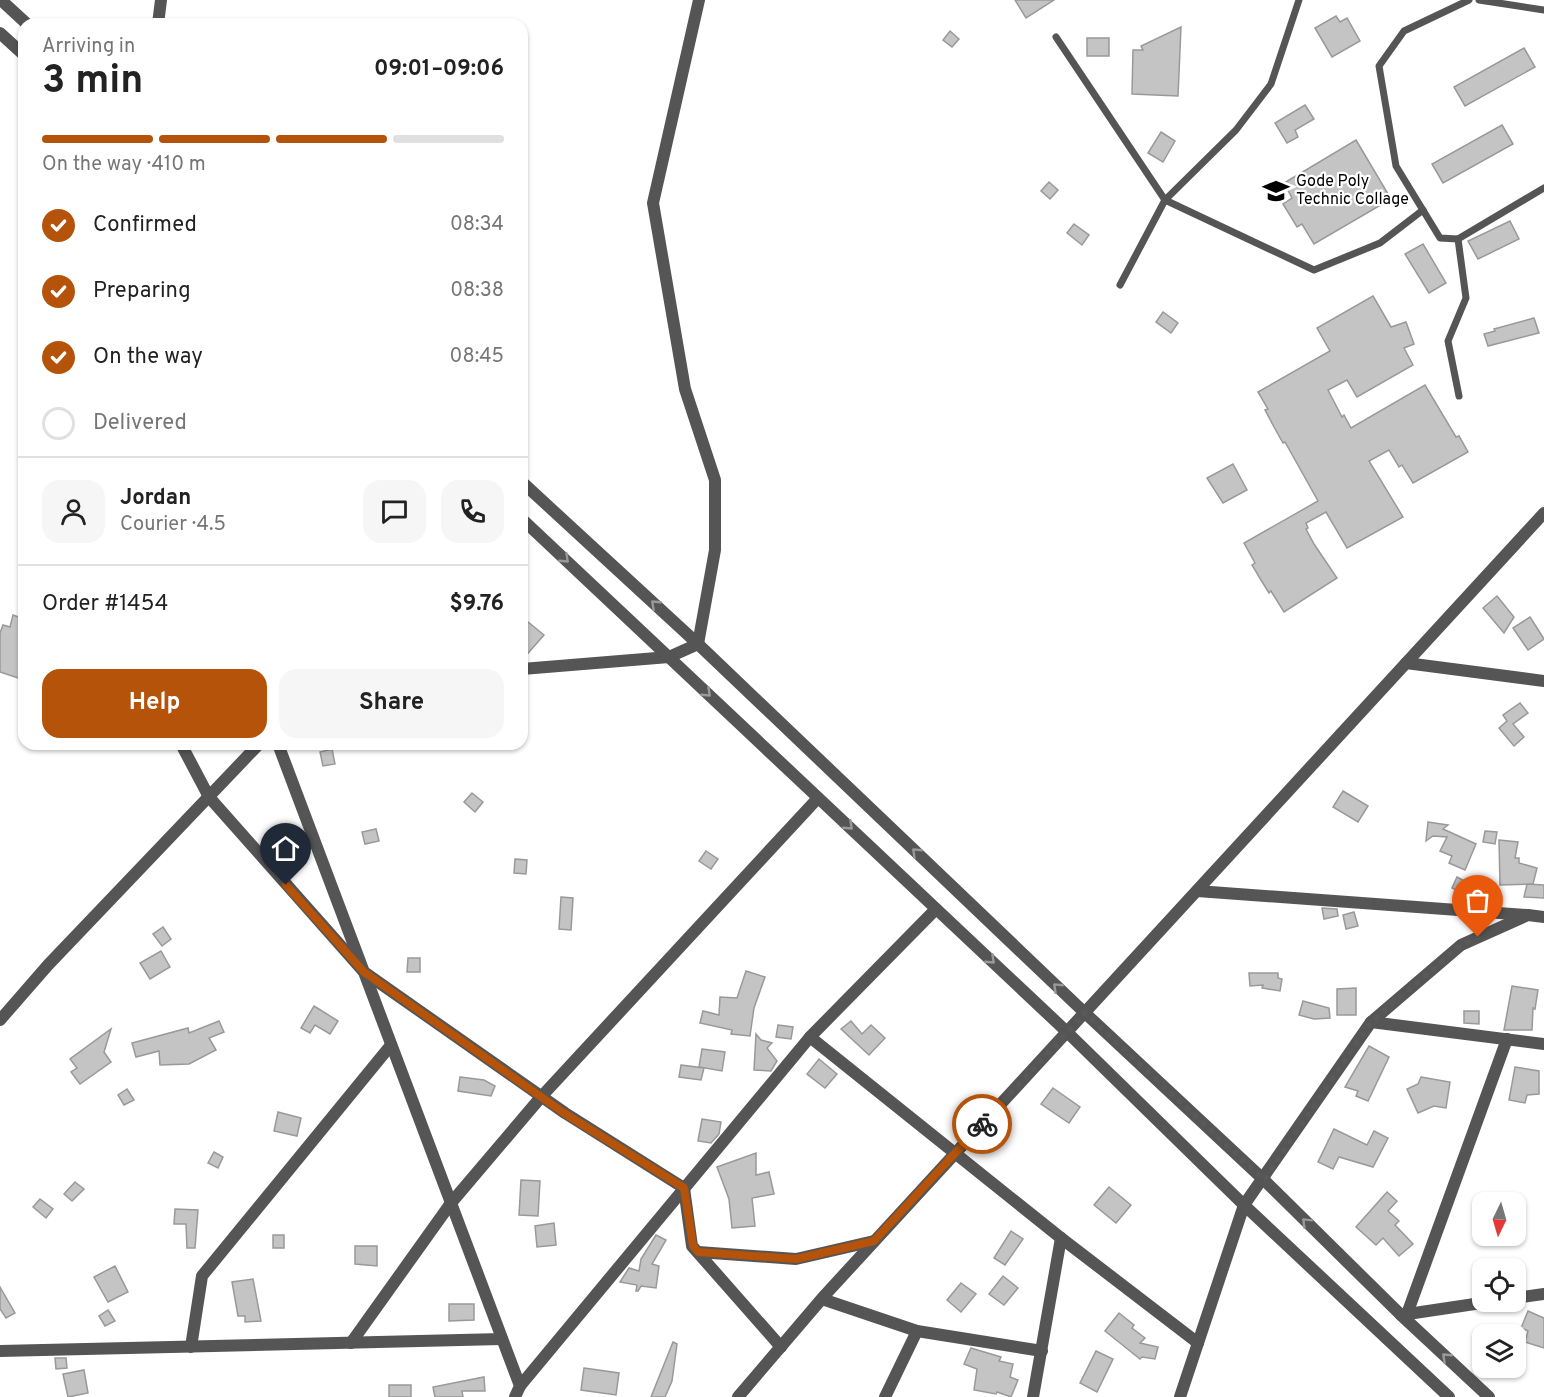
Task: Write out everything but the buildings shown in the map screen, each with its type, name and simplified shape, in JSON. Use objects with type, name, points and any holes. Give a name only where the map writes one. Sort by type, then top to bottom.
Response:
[{"type":"street","points":[[1,0],[20,18]]},
{"type":"street","points":[[158,18],[160,0]]},
{"type":"street","points":[[698,644],[715,550],[715,480],[685,388],[653,203],[699,0]]},
{"type":"street","points":[[0,33],[18,50]]},
{"type":"street","points":[[528,488],[698,644],[1085,1013],[1264,1180],[1489,1397]]},
{"type":"street","points":[[738,1397],[874,1241],[1544,513]]},
{"type":"street","points":[[528,525],[1067,1032],[1244,1205],[1449,1397]]},
{"type":"street","points":[[528,669],[669,657],[698,644]]},
{"type":"street","points":[[1406,663],[1544,681]]},
{"type":"street","points":[[184,750],[209,796],[364,972],[541,1097],[684,1188],[693,1246],[781,1347]]},
{"type":"street","points":[[0,1020],[48,965],[252,750]]},
{"type":"street","points":[[281,750],[502,1339],[517,1392]]},
{"type":"street","points":[[351,1343],[451,1203],[541,1097],[818,798]]},
{"type":"street","points":[[1197,891],[1544,916]]},
{"type":"street","points":[[517,1392],[810,1036],[936,909]]},
{"type":"street","points":[[1180,1397],[1244,1205],[1264,1180],[1371,1022],[1461,945],[1528,915]]},
{"type":"street","points":[[1371,1022],[1544,1044]]},
{"type":"street","points":[[810,1036],[1060,1238],[1198,1343]]},
{"type":"street","points":[[1404,1314],[1507,1039]]},
{"type":"street","points":[[191,1347],[201,1276],[391,1045]]},
{"type":"street","points":[[1033,1397],[1060,1238]]},
{"type":"street","points":[[698,1252],[796,1259],[874,1241]]},
{"type":"street","points":[[1526,1296],[1544,1294]]},
{"type":"street","points":[[822,1299],[917,1331],[1042,1351]]},
{"type":"street","points":[[1404,1314],[1472,1304]]},
{"type":"street","points":[[885,1397],[917,1331]]},
{"type":"street","points":[[0,1352],[502,1339]]},
{"type":"lane","points":[[1120,285],[1165,200],[1236,130],[1271,84],[1299,0]]},
{"type":"lane","points":[[1469,0],[1404,31],[1379,66],[1396,166],[1440,238],[1458,239],[1544,188]]},
{"type":"lane","points":[[1479,0],[1544,10]]},
{"type":"lane","points":[[1056,37],[1165,200],[1314,270],[1380,243],[1423,210]]},
{"type":"lane","points":[[1458,239],[1466,298],[1448,341],[1458,396]]},
{"type":"way so far","points":[[982,1124],[1085,1013],[1264,1180],[1371,1022],[1461,945],[1478,937]]},
{"type":"place","name":"Gode Poly Technic Collage","points":[[1276,191]]},
{"type":"route","points":[[286,885],[364,972],[564,1113],[684,1188],[693,1246],[698,1252],[796,1259],[874,1241],[982,1124]]}]
